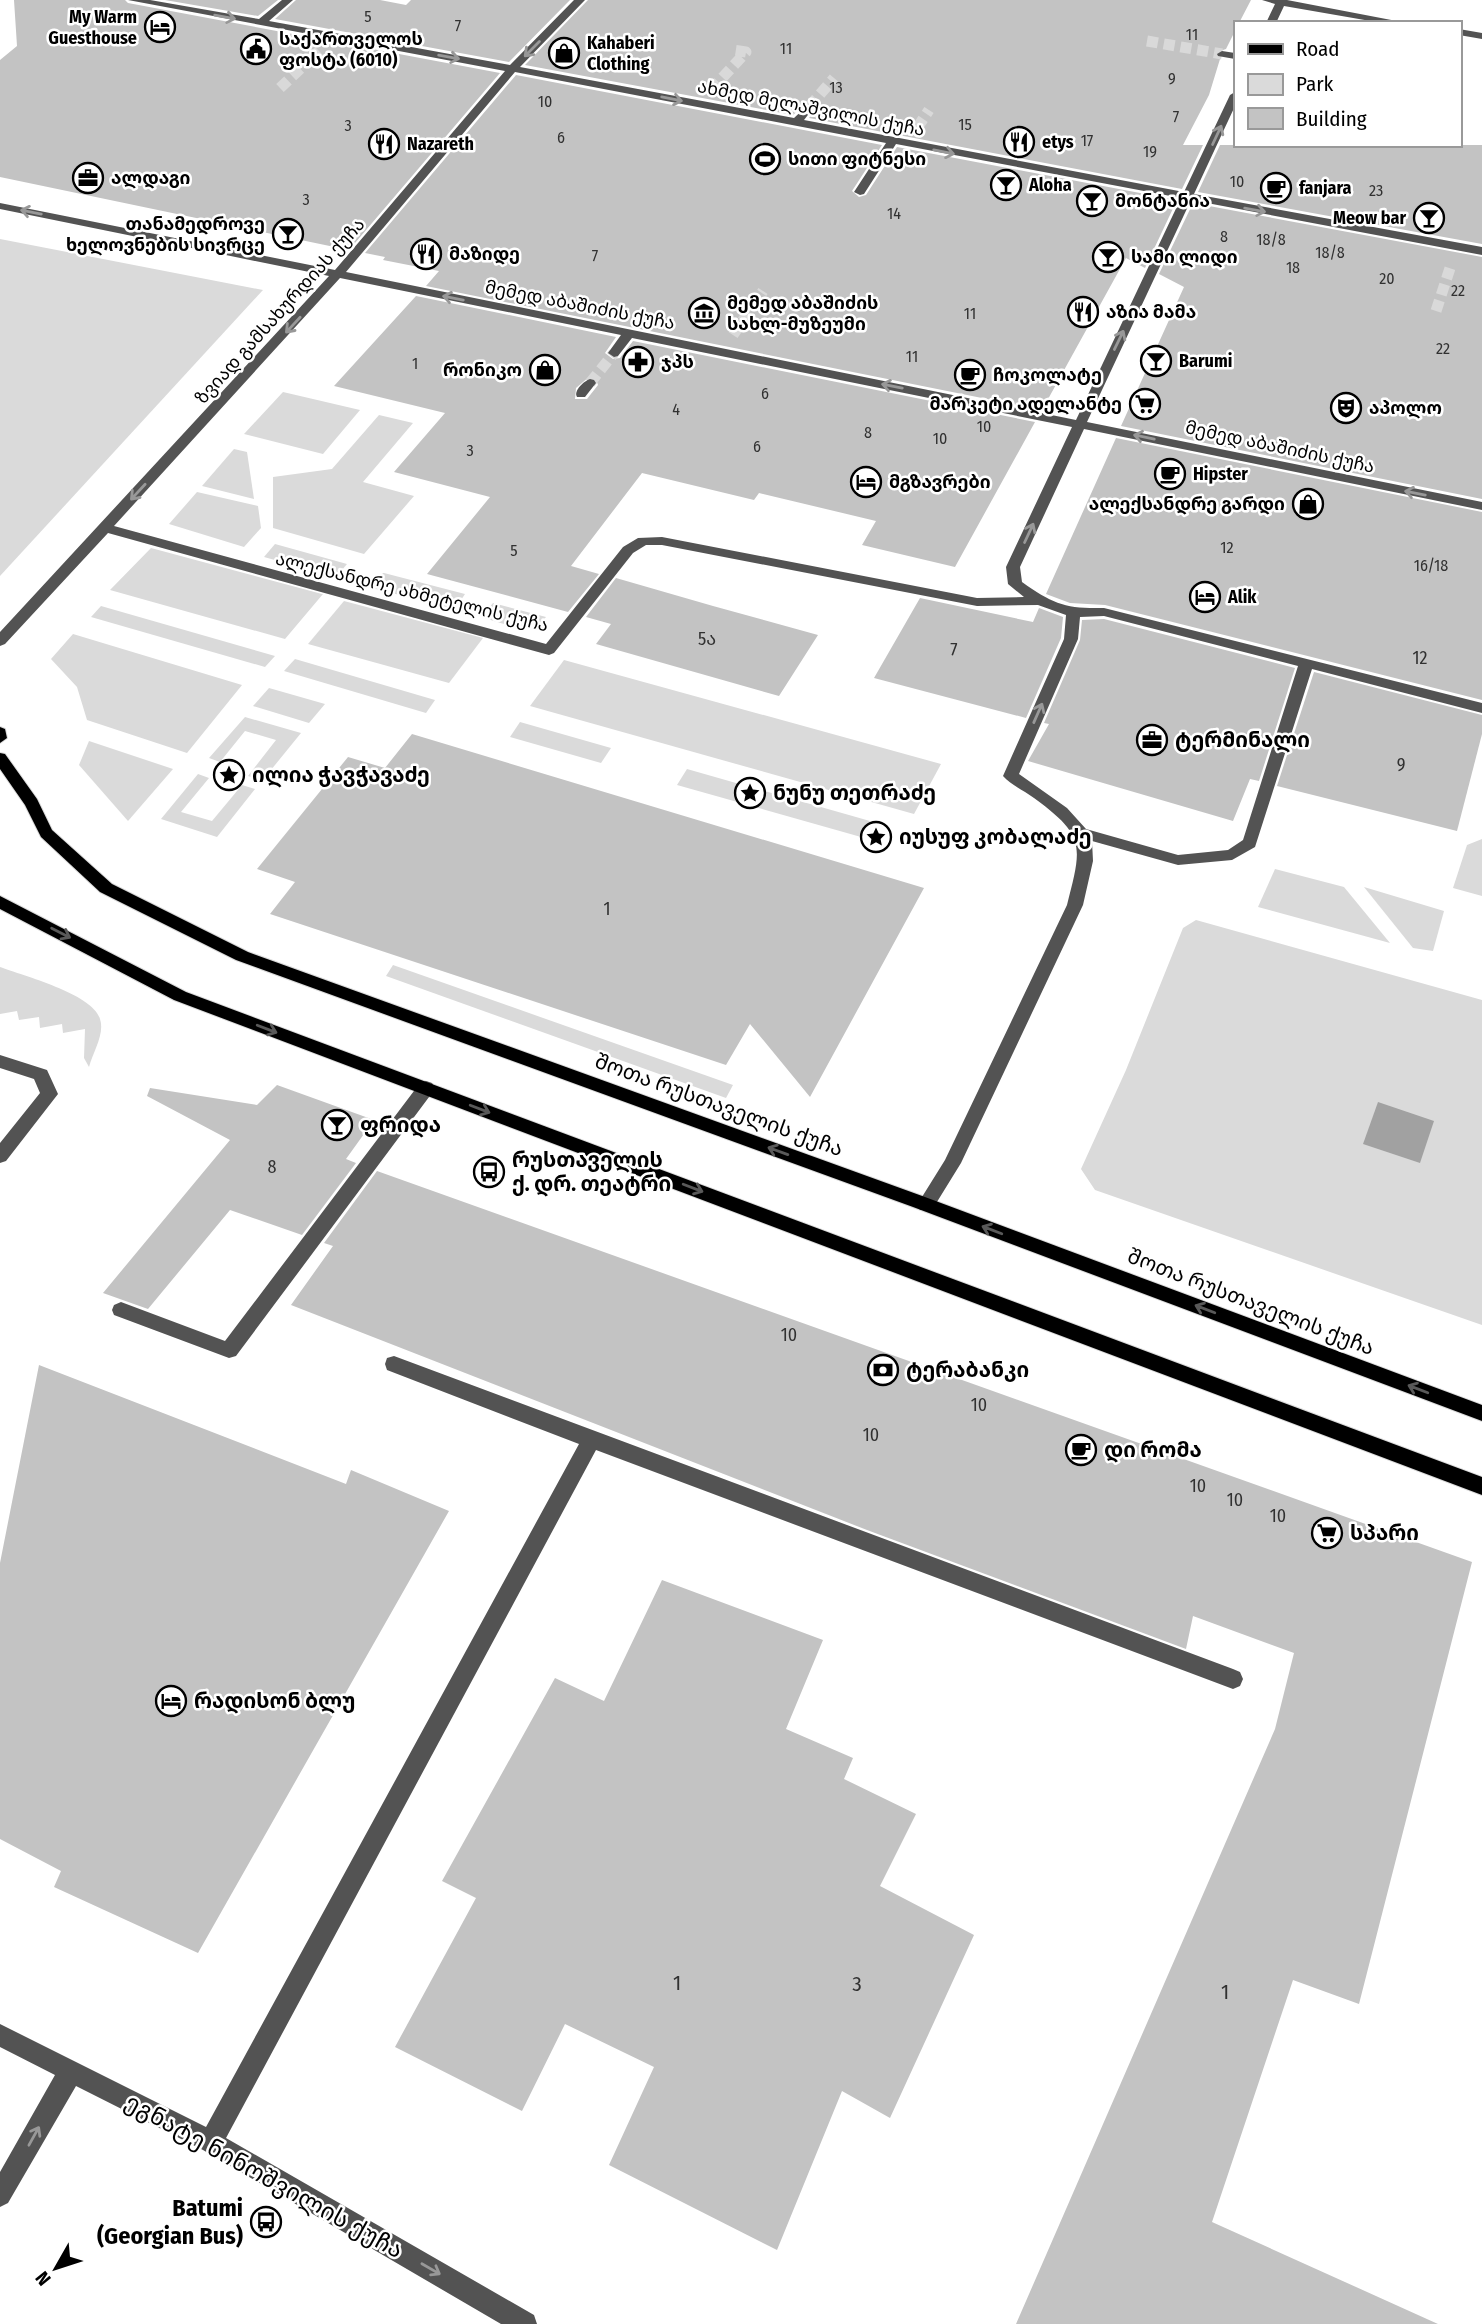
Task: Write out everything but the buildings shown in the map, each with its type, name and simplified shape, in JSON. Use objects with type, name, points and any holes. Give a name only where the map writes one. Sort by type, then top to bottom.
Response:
[{"type":"main road","points":[[0,733],[0,738]]},
{"type":"main road","name":"შოთა რუსთაველის ქუჩა","points":[[0,758],[32,803],[46,833],[106,888],[242,956],[926,1205],[1482,1413]]},
{"type":"main road","points":[[0,902],[180,996],[1482,1486]]},
{"type":"street","name":"ახმედ მელაშვილის ქუჩა","points":[[135,0],[513,68],[795,124],[1458,247],[1481,248]]},
{"type":"street","points":[[261,23],[288,0]]},
{"type":"street","name":"ზვიად გამსახურდიას ქუჩა","points":[[0,641],[338,274],[513,68],[580,0]]},
{"type":"street","points":[[1267,0],[1391,21]]},
{"type":"street","points":[[1272,21],[1282,1]]},
{"type":"street","points":[[1461,32],[1482,36]]},
{"type":"street","points":[[323,48],[334,37]]},
{"type":"street","points":[[1222,54],[1234,56]]},
{"type":"street","points":[[698,104],[707,94]]},
{"type":"street","points":[[1234,97],[1013,567],[1015,584],[1040,601],[1073,613],[1104,612],[1482,708]]},
{"type":"street","points":[[795,124],[810,107]]},
{"type":"street","points":[[905,144],[913,133]]},
{"type":"street","points":[[860,192],[892,142]]},
{"type":"street","name":"მემედ აბაშიძის ქუჩა","points":[[0,206],[1482,506]]},
{"type":"street","points":[[1453,260],[1458,247]]},
{"type":"street","points":[[614,353],[629,333]]},
{"type":"street","name":"ალექსანდრე ახმეტელის ქუჩა","points":[[104,528],[549,650],[628,550],[643,541],[662,541],[977,602],[1040,601]]},
{"type":"street","points":[[1073,613],[1071,639],[1011,776],[1057,808],[1082,833],[1178,860],[1232,855],[1250,843],[1306,665]]},
{"type":"street","points":[[926,1205],[952,1163],[1075,905],[1086,858],[1082,833]]},
{"type":"street","points":[[0,1061],[41,1075],[49,1094],[0,1156]]},
{"type":"street","points":[[121,1310],[229,1350],[426,1088]]},
{"type":"street","points":[[394,1364],[1233,1679]]},
{"type":"street","points":[[211,2142],[273,2032],[591,1440]]},
{"type":"street","name":"ეგნატე ნინოშვილის ქუჩა","points":[[0,2035],[211,2142],[525,2324]]},
{"type":"street","points":[[0,2195],[71,2071]]},
{"type":"green space","points":[[0,239],[263,290],[0,576]]},
{"type":"green space","points":[[283,392],[360,410],[323,454],[244,434]]},
{"type":"green space","points":[[379,415],[413,423],[363,482],[414,496],[364,554],[273,528],[273,477],[332,469]]},
{"type":"green space","points":[[234,449],[247,452],[254,499],[202,486]]},
{"type":"green space","points":[[197,492],[258,506],[261,528],[244,547],[169,524]]},
{"type":"green space","points":[[275,544],[347,564],[336,577],[264,557]]},
{"type":"green space","points":[[151,548],[323,594],[285,639],[110,590]]},
{"type":"green space","points":[[383,573],[465,594],[455,609],[372,588]]},
{"type":"green space","points":[[344,601],[483,638],[449,683],[308,644]]},
{"type":"green space","points":[[493,603],[546,617],[540,623],[524,627],[481,617]]},
{"type":"green space","points":[[101,606],[275,656],[265,667],[91,617]]},
{"type":"green space","points":[[73,634],[242,685],[187,753],[87,720],[77,687],[51,659]]},
{"type":"green space","points":[[295,659],[435,700],[426,713],[284,671]]},
{"type":"green space","points":[[564,660],[941,764],[914,814],[530,706]]},
{"type":"green space","points":[[269,688],[325,704],[309,723],[253,706]]},
{"type":"green space","points":[[245,717],[301,733],[262,781],[248,776],[276,740],[245,731],[220,762],[209,758]]},
{"type":"green space","points":[[520,722],[611,748],[601,763],[510,737]]},
{"type":"green space","points":[[89,741],[173,769],[128,821],[79,765]]},
{"type":"green space","points":[[687,769],[870,821],[861,837],[677,785]]},
{"type":"green space","points":[[198,774],[209,778],[181,812],[212,821],[242,785],[255,789],[217,837],[161,819]]},
{"type":"green space","points":[[1482,839],[1482,896],[1453,888],[1467,845]]},
{"type":"green space","points":[[1275,869],[1344,887],[1390,943],[1258,907]]},
{"type":"green space","points":[[1364,887],[1444,911],[1433,951],[1413,948]]},
{"type":"green space","points":[[1196,920],[1482,1000],[1482,1325],[1095,1190],[1081,1169],[1126,1070],[1183,928]]},
{"type":"green space","points":[[393,965],[733,1085],[726,1098],[386,976]]},
{"type":"green space","points":[[0,967],[72,994],[95,1010],[100,1019],[101,1031],[89,1067],[84,1058],[85,1029],[63,1033],[62,1024],[40,1028],[39,1017],[19,1020],[17,1011],[0,1014]]},
{"type":"shaded area","points":[[1378,1102],[1434,1121],[1420,1163],[1363,1144]]},
{"type":"tunnel","points":[[1147,41],[1222,54]]},
{"type":"tunnel","points":[[711,90],[746,52],[733,50]]},
{"type":"tunnel","points":[[280,88],[319,51]]},
{"type":"tunnel","points":[[809,107],[834,78]]},
{"type":"tunnel","points":[[917,128],[929,110]]},
{"type":"tunnel","points":[[1436,311],[1451,265]]},
{"type":"tunnel","points":[[733,335],[763,291]]},
{"type":"tunnel","points":[[590,383],[614,353]]},
{"type":"place","name":"My Warm Guesthouse","points":[[160,27]]},
{"type":"place","name":"საქართველოს ფოსტა (6010)","points":[[256,49]]},
{"type":"place","name":"Kahaberi Clothing","points":[[564,53]]},
{"type":"place","name":"etys","points":[[1019,142]]},
{"type":"place","name":"Nazareth","points":[[384,144]]},
{"type":"place","name":"სითი ფიტნესი","points":[[765,159]]},
{"type":"place","name":"ალდაგი","points":[[88,178]]},
{"type":"place","name":"Aloha","points":[[1006,185]]},
{"type":"place","name":"fanjara","points":[[1276,188]]},
{"type":"place","name":"მონტანია","points":[[1092,201]]},
{"type":"place","name":"Meow bar","points":[[1429,218]]},
{"type":"place","name":"თანამედროვე ხელოვნების სივრცე","points":[[288,234]]},
{"type":"place","name":"მაზიდე","points":[[426,254]]},
{"type":"place","name":"სამი ლიდი","points":[[1108,257]]},
{"type":"place","name":"აზია მამა","points":[[1083,312]]},
{"type":"place","name":"მემედ აბაშიძის სახლ-მუზეუმი","points":[[704,313]]},
{"type":"place","name":"Barumi","points":[[1156,361]]},
{"type":"place","name":"ჯპს","points":[[638,362]]},
{"type":"place","name":"რონიკო","points":[[545,370]]},
{"type":"place","name":"ჩოკოლატე","points":[[970,375]]},
{"type":"place","name":"მარკეტი ადელანტე","points":[[1145,404]]},
{"type":"place","name":"აპოლო","points":[[1346,408]]},
{"type":"place","name":"Hipster","points":[[1170,474]]},
{"type":"place","name":"მგზავრები","points":[[866,482]]},
{"type":"place","name":"ალექსანდრე გარდი","points":[[1308,504]]},
{"type":"place","name":"Alik","points":[[1205,597]]},
{"type":"place","name":"ტერმინალი","points":[[1152,740]]},
{"type":"place","name":"ილია ჭავჭავაძე","points":[[229,775]]},
{"type":"place","name":"ნუნუ თეთრაძე","points":[[750,793]]},
{"type":"place","name":"იუსუფ კობალაძე","points":[[876,837]]},
{"type":"place","name":"ფრიდა","points":[[337,1125]]},
{"type":"place","name":"რუსთაველის ქ. დრ. თეატრი","points":[[489,1172]]},
{"type":"place","name":"ტერაბანკი","points":[[883,1370]]},
{"type":"place","name":"დი რომა","points":[[1081,1450]]},
{"type":"place","name":"სპარი","points":[[1327,1533]]},
{"type":"place","name":"რადისონ ბლუ","points":[[171,1701]]},
{"type":"place","name":"Batumi (Georgian Bus)","points":[[266,2222]]}]
